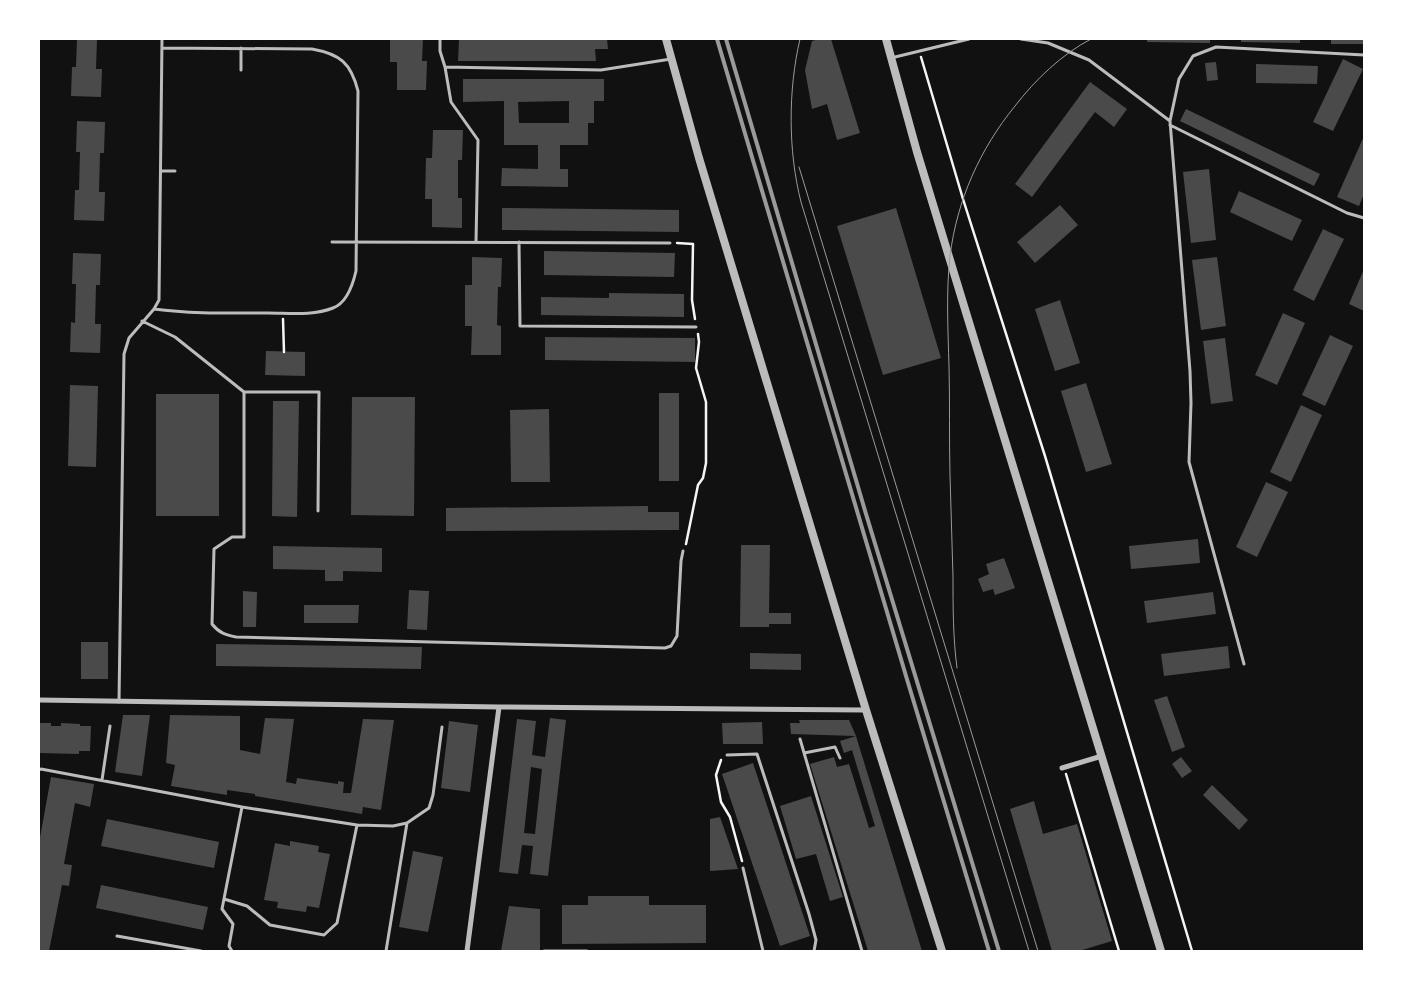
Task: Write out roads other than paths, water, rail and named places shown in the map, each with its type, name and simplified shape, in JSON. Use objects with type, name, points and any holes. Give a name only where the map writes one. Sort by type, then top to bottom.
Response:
[{"type":"street","points":[[666,39],[699,158],[866,710],[942,951]]},
{"type":"street","points":[[886,39],[917,152],[1162,951]]},
{"type":"street","points":[[39,700],[866,710]]},
{"type":"street","points":[[467,951],[499,707]]},
{"type":"street","points":[[1063,768],[1103,756]]},
{"type":"lane","points":[[119,702],[124,354],[129,338],[160,300],[162,39]]},
{"type":"lane","points":[[440,39],[440,52],[445,67],[451,102],[478,140],[476,242]]},
{"type":"lane","points":[[891,58],[969,39]]},
{"type":"lane","points":[[1021,39],[1048,42],[1089,60],[1170,123],[1347,213],[1364,218]]},
{"type":"lane","points":[[1244,664],[1189,462],[1190,371],[1170,123],[1179,78],[1193,56],[1216,47],[1364,55]]},
{"type":"lane","points":[[154,309],[178,313],[312,313],[334,308],[344,299],[352,285],[356,271],[357,242],[358,91],[354,75],[337,56],[325,51],[312,49],[162,48]]},
{"type":"lane","points":[[241,48],[241,70]]},
{"type":"lane","points":[[445,67],[601,70],[672,59]]},
{"type":"lane","points":[[161,171],[174,171]]},
{"type":"lane","points":[[332,242],[670,243]]},
{"type":"lane","points":[[519,242],[520,326],[696,327]]},
{"type":"lane","points":[[142,321],[174,336],[244,392],[319,392],[318,511]]},
{"type":"lane","points":[[244,392],[244,537],[232,537],[214,549],[212,624],[225,635],[236,638],[665,648],[671,646],[677,636],[683,552]]},
{"type":"lane","points":[[102,780],[110,726]]},
{"type":"lane","points":[[39,770],[242,807],[357,825],[393,826],[407,823],[429,808],[433,795],[442,727]]},
{"type":"lane","points":[[800,740],[862,951]]},
{"type":"lane","points":[[804,752],[835,747],[840,758]]},
{"type":"lane","points":[[727,755],[757,754],[810,914],[816,940],[814,951]]},
{"type":"lane","points":[[232,951],[229,946],[233,924],[222,909],[242,807]]},
{"type":"lane","points":[[386,951],[407,823]]},
{"type":"lane","points":[[224,899],[247,906],[270,925],[324,935],[337,923],[357,825]]},
{"type":"lane","points":[[743,868],[763,951]]},
{"type":"lane","points":[[117,936],[201,951]]},
{"type":"lane","points":[[544,951],[587,951]]},
{"type":"tram line","points":[[800,39],[793,79],[791,120],[794,162],[801,202],[1029,951]]},
{"type":"tram line","points":[[957,668],[954,622],[948,311],[949,270],[953,235],[964,195],[972,176],[1002,122],[1040,77],[1070,52],[1091,39]]},
{"type":"tram line","points":[[799,167],[1038,951]]},
{"type":"railway","points":[[717,39],[989,951]]},
{"type":"railway","points":[[726,39],[866,514],[999,951]]}]
